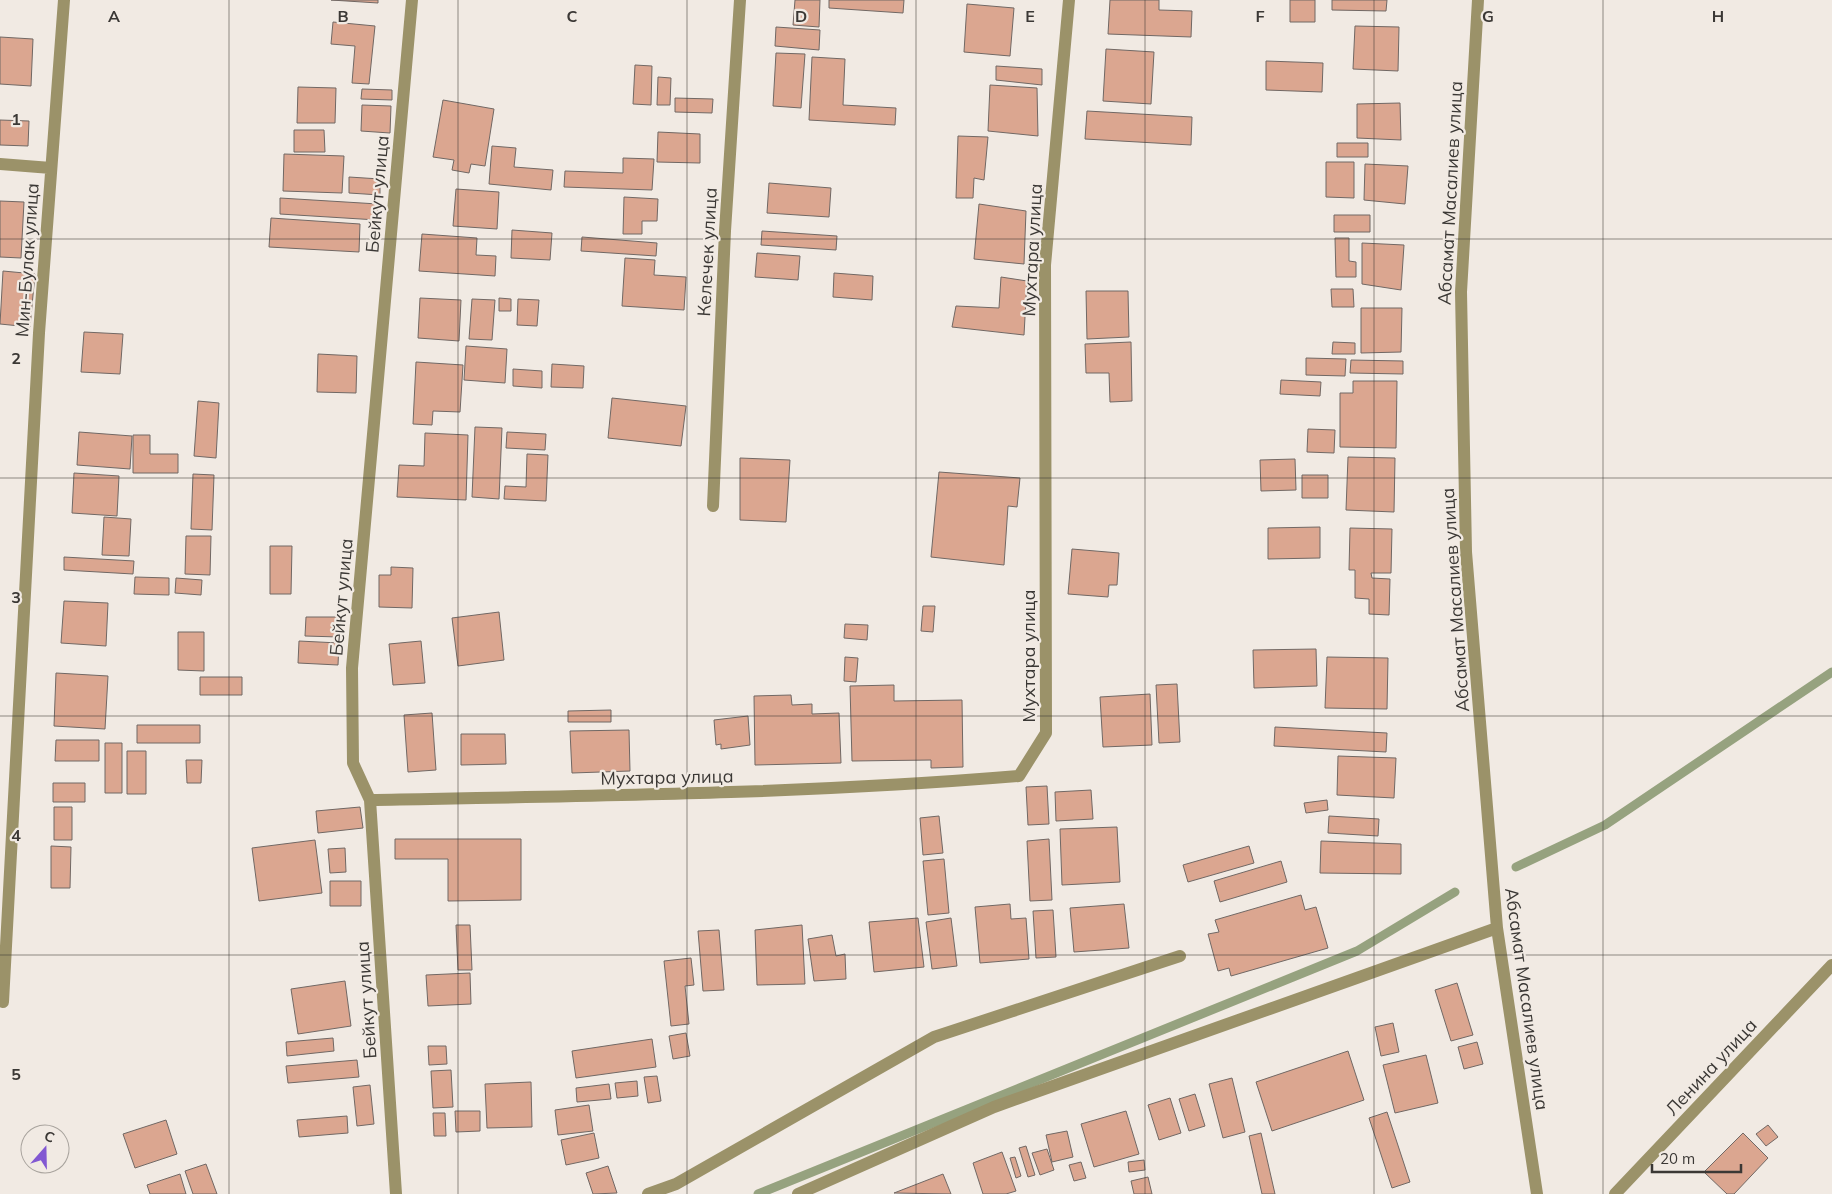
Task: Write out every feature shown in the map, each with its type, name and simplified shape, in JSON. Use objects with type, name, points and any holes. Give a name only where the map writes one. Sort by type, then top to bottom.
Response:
[{"type":"street","name":"Мин-Булак улица","points":[[3,1002],[38,343],[64,0]]},
{"type":"street","name":"Бейкут улица","points":[[396,1194],[370,800],[353,763],[352,668],[412,0]]},
{"type":"street","name":"Келечек улица","points":[[713,506],[725,231],[740,0]]},
{"type":"street","name":"Мухтара улица","points":[[370,800],[699,795],[908,785],[1019,776],[1046,733],[1045,265],[1069,0]]},
{"type":"street","name":"Абсамат Масалиев улица","points":[[1478,0],[1461,292],[1466,552],[1497,928],[1537,1194]]},
{"type":"street","points":[[0,164],[51,168]]},
{"type":"street","points":[[798,1194],[994,1107],[1497,928]]},
{"type":"street","points":[[648,1194],[676,1184],[934,1037],[1180,956]]},
{"type":"street","name":"Ленина улица","points":[[1615,1194],[1832,965]]},
{"type":"building","points":[[331,0],[378,0],[378,3]]},
{"type":"building","points":[[795,0],[820,0],[819,27],[793,25]]},
{"type":"building","points":[[829,0],[904,0],[903,13],[829,8]]},
{"type":"building","points":[[1110,0],[1159,0],[1159,10],[1192,11],[1191,37],[1108,34]]},
{"type":"building","points":[[1290,0],[1315,0],[1315,22],[1290,22]]},
{"type":"building","points":[[1332,0],[1387,0],[1386,11],[1332,10]]},
{"type":"building","points":[[967,4],[1014,8],[1010,56],[964,52]]},
{"type":"building","points":[[333,22],[375,26],[369,84],[352,83],[355,46],[331,44]]},
{"type":"building","points":[[1355,26],[1399,27],[1398,71],[1353,69]]},
{"type":"building","points":[[776,27],[820,30],[819,50],[775,46]]},
{"type":"building","points":[[0,37],[33,39],[31,86],[0,84]]},
{"type":"building","points":[[1106,49],[1154,52],[1151,104],[1103,101]]},
{"type":"building","points":[[776,53],[805,54],[801,108],[773,106]]},
{"type":"building","points":[[812,57],[845,59],[843,105],[896,108],[895,125],[809,120]]},
{"type":"building","points":[[1266,61],[1323,63],[1322,92],[1266,90]]},
{"type":"building","points":[[635,65],[652,66],[651,105],[633,104]]},
{"type":"building","points":[[996,66],[1042,69],[1042,85],[996,80]]},
{"type":"building","points":[[658,77],[671,78],[670,105],[657,105]]},
{"type":"building","points":[[990,85],[1037,88],[1038,136],[988,131]]},
{"type":"building","points":[[298,87],[336,88],[335,123],[297,123]]},
{"type":"building","points":[[362,89],[392,90],[392,100],[361,99]]},
{"type":"building","points":[[675,98],[713,99],[712,113],[675,112]]},
{"type":"building","points":[[443,100],[494,109],[485,166],[471,164],[469,173],[452,170],[454,160],[433,157]]},
{"type":"building","points":[[1400,103],[1401,140],[1357,138],[1357,104]]},
{"type":"building","points":[[362,105],[391,106],[390,133],[361,131]]},
{"type":"building","points":[[1087,111],[1192,117],[1191,145],[1085,139]]},
{"type":"building","points":[[0,120],[29,121],[28,146],[0,145]]},
{"type":"building","points":[[294,130],[324,130],[325,152],[294,152]]},
{"type":"building","points":[[658,132],[700,134],[700,163],[657,162]]},
{"type":"building","points":[[958,136],[988,137],[984,180],[974,178],[973,198],[956,198]]},
{"type":"building","points":[[1337,143],[1368,143],[1368,157],[1337,157]]},
{"type":"building","points":[[492,146],[516,148],[514,167],[553,170],[551,190],[489,184]]},
{"type":"building","points":[[284,154],[344,156],[342,193],[283,191]]},
{"type":"building","points":[[623,158],[654,159],[652,190],[564,187],[565,171],[623,173]]},
{"type":"building","points":[[1326,162],[1354,162],[1354,198],[1326,197]]},
{"type":"building","points":[[1365,164],[1408,166],[1405,204],[1364,200]]},
{"type":"building","points":[[349,177],[380,179],[380,195],[349,193]]},
{"type":"building","points":[[769,183],[831,188],[829,217],[767,213]]},
{"type":"building","points":[[456,189],[499,192],[497,229],[453,226]]},
{"type":"building","points":[[624,197],[658,199],[657,221],[642,221],[642,234],[623,234]]},
{"type":"building","points":[[280,198],[378,204],[377,220],[280,214]]},
{"type":"building","points":[[0,201],[24,202],[21,258],[0,257]]},
{"type":"building","points":[[979,204],[1026,211],[1024,264],[974,259]]},
{"type":"building","points":[[1334,215],[1370,215],[1370,232],[1334,232]]},
{"type":"building","points":[[271,218],[360,224],[359,252],[269,247]]},
{"type":"building","points":[[512,230],[552,233],[550,260],[511,258]]},
{"type":"building","points":[[762,231],[837,236],[836,250],[761,245]]},
{"type":"building","points":[[422,234],[477,238],[476,255],[496,256],[495,276],[419,271]]},
{"type":"building","points":[[582,237],[657,243],[656,256],[581,251]]},
{"type":"building","points":[[1335,238],[1349,238],[1349,261],[1356,262],[1356,277],[1336,277]]},
{"type":"building","points":[[1362,243],[1404,245],[1401,290],[1362,284]]},
{"type":"building","points":[[757,253],[800,256],[798,280],[755,277]]},
{"type":"building","points":[[625,258],[655,260],[654,275],[686,277],[684,310],[622,306]]},
{"type":"building","points":[[3,271],[35,274],[30,327],[0,324]]},
{"type":"building","points":[[834,273],[873,276],[872,300],[833,297]]},
{"type":"building","points":[[1001,277],[1027,281],[1024,335],[952,327],[956,306],[999,308]]},
{"type":"building","points":[[1331,289],[1353,289],[1354,307],[1332,307]]},
{"type":"building","points":[[1086,291],[1128,291],[1129,337],[1087,339]]},
{"type":"building","points":[[420,298],[461,300],[459,341],[418,338]]},
{"type":"building","points":[[499,298],[511,299],[511,311],[499,311]]},
{"type":"building","points":[[472,299],[495,300],[492,340],[469,339]]},
{"type":"building","points":[[518,299],[539,300],[537,326],[517,325]]},
{"type":"building","points":[[1361,308],[1402,308],[1401,352],[1361,353]]},
{"type":"building","points":[[84,332],[123,334],[120,374],[81,372]]},
{"type":"building","points":[[1131,342],[1132,401],[1110,402],[1109,373],[1086,373],[1085,344]]},
{"type":"building","points":[[1333,342],[1355,343],[1355,354],[1332,354]]},
{"type":"building","points":[[466,346],[507,349],[505,383],[464,380]]},
{"type":"building","points":[[318,354],[357,356],[356,393],[317,392]]},
{"type":"building","points":[[1306,358],[1346,359],[1345,376],[1306,375]]},
{"type":"building","points":[[1351,360],[1403,361],[1403,374],[1350,373]]},
{"type":"building","points":[[416,362],[463,365],[460,412],[433,411],[432,425],[413,424]]},
{"type":"building","points":[[552,364],[584,366],[583,388],[551,387]]},
{"type":"building","points":[[513,369],[542,371],[542,388],[513,386]]},
{"type":"building","points":[[1281,380],[1321,382],[1320,396],[1280,394]]},
{"type":"building","points":[[1353,381],[1397,381],[1396,448],[1340,447],[1340,393],[1353,393]]},
{"type":"building","points":[[612,398],[686,406],[681,446],[608,438]]},
{"type":"building","points":[[198,401],[219,403],[216,458],[194,456]]},
{"type":"building","points":[[475,427],[502,428],[499,499],[472,497]]},
{"type":"building","points":[[1308,429],[1335,430],[1334,453],[1307,452]]},
{"type":"building","points":[[79,432],[132,436],[130,469],[77,465]]},
{"type":"building","points":[[507,432],[546,434],[545,450],[506,448]]},
{"type":"building","points":[[425,433],[468,435],[466,500],[397,497],[399,465],[424,466]]},
{"type":"building","points":[[133,435],[150,435],[150,454],[178,454],[178,473],[133,473]]},
{"type":"building","points":[[527,454],[548,455],[546,501],[504,499],[505,486],[526,487]]},
{"type":"building","points":[[1348,457],[1395,458],[1394,512],[1346,510]]},
{"type":"building","points":[[740,458],[790,460],[786,522],[740,520]]},
{"type":"building","points":[[1295,459],[1296,490],[1261,491],[1260,460]]},
{"type":"building","points":[[939,472],[1020,478],[1017,507],[1008,506],[1004,565],[931,557]]},
{"type":"building","points":[[74,473],[119,476],[117,516],[72,513]]},
{"type":"building","points":[[193,474],[214,475],[212,530],[191,529]]},
{"type":"building","points":[[1302,475],[1328,475],[1328,498],[1302,498]]},
{"type":"building","points":[[104,517],[131,519],[129,556],[102,555]]},
{"type":"building","points":[[1320,527],[1320,558],[1268,559],[1268,528]]},
{"type":"building","points":[[1350,528],[1392,529],[1391,573],[1371,573],[1372,578],[1390,579],[1389,615],[1369,614],[1369,599],[1355,598],[1355,570],[1349,570]]},
{"type":"building","points":[[186,536],[211,536],[210,575],[185,574]]},
{"type":"building","points":[[270,546],[292,546],[291,594],[270,594]]},
{"type":"building","points":[[1072,549],[1119,553],[1117,585],[1109,585],[1108,597],[1068,594]]},
{"type":"building","points":[[64,557],[134,561],[133,574],[64,570]]},
{"type":"building","points":[[391,567],[413,568],[412,608],[379,607],[379,575],[391,575]]},
{"type":"building","points":[[135,577],[169,578],[169,595],[134,594]]},
{"type":"building","points":[[176,578],[202,580],[201,595],[175,593]]},
{"type":"building","points":[[64,601],[108,603],[106,646],[61,643]]},
{"type":"building","points":[[923,606],[935,606],[933,632],[921,631]]},
{"type":"building","points":[[499,612],[504,660],[458,666],[452,618]]},
{"type":"building","points":[[306,617],[340,617],[339,637],[305,636]]},
{"type":"building","points":[[845,624],[868,625],[867,640],[844,638]]},
{"type":"building","points":[[178,632],[204,632],[204,671],[178,670]]},
{"type":"building","points":[[299,641],[339,643],[338,665],[298,663]]},
{"type":"building","points":[[421,641],[425,683],[393,685],[389,644]]},
{"type":"building","points":[[1316,649],[1317,686],[1254,688],[1253,650]]},
{"type":"building","points":[[845,657],[858,658],[856,682],[844,681]]},
{"type":"building","points":[[1327,657],[1388,658],[1387,709],[1325,708]]},
{"type":"building","points":[[56,673],[108,676],[105,729],[54,726]]},
{"type":"building","points":[[200,677],[242,677],[242,695],[200,695]]},
{"type":"building","points":[[1177,684],[1180,742],[1159,743],[1156,685]]},
{"type":"building","points":[[894,685],[894,701],[962,700],[963,767],[931,768],[931,760],[852,761],[850,686]]},
{"type":"building","points":[[1150,694],[1152,745],[1103,747],[1100,697]]},
{"type":"building","points":[[791,695],[792,705],[812,704],[812,714],[839,713],[841,763],[755,765],[754,696]]},
{"type":"building","points":[[611,710],[611,722],[568,722],[568,711]]},
{"type":"building","points":[[432,713],[436,770],[408,772],[404,715]]},
{"type":"building","points":[[748,716],[750,745],[721,749],[721,744],[716,745],[714,720]]},
{"type":"building","points":[[137,725],[200,725],[200,743],[137,743]]},
{"type":"building","points":[[1275,727],[1387,733],[1386,752],[1274,746]]},
{"type":"building","points":[[629,730],[630,771],[572,773],[570,731]]},
{"type":"building","points":[[461,734],[505,734],[506,764],[461,765]]},
{"type":"building","points":[[56,740],[99,740],[99,761],[55,761]]},
{"type":"building","points":[[105,743],[122,743],[122,793],[105,793]]},
{"type":"building","points":[[127,751],[146,751],[146,794],[127,794]]},
{"type":"building","points":[[1338,756],[1396,758],[1394,798],[1337,795]]},
{"type":"building","points":[[186,760],[202,760],[201,783],[187,783]]},
{"type":"building","points":[[53,783],[85,783],[85,802],[53,802]]},
{"type":"building","points":[[1047,786],[1049,824],[1028,825],[1026,787]]},
{"type":"building","points":[[1091,790],[1093,819],[1056,821],[1055,792]]},
{"type":"building","points":[[1327,800],[1328,810],[1306,813],[1304,803]]},
{"type":"building","points":[[54,807],[72,807],[72,840],[54,840]]},
{"type":"building","points":[[360,807],[363,828],[318,833],[316,811]]},
{"type":"building","points":[[939,816],[943,853],[923,855],[920,818]]},
{"type":"building","points":[[1329,816],[1379,819],[1378,836],[1328,833]]},
{"type":"building","points":[[1117,827],[1120,882],[1062,885],[1060,829]]},
{"type":"building","points":[[395,839],[521,839],[521,900],[448,901],[448,859],[395,859]]},
{"type":"building","points":[[1049,839],[1052,900],[1030,901],[1027,841]]},
{"type":"building","points":[[315,840],[322,893],[259,901],[252,848]]},
{"type":"building","points":[[1321,841],[1401,844],[1401,874],[1320,873]]},
{"type":"building","points":[[51,846],[71,847],[70,888],[51,888]]},
{"type":"building","points":[[1249,846],[1254,863],[1188,882],[1183,865]]},
{"type":"building","points":[[345,848],[346,872],[330,873],[328,849]]},
{"type":"building","points":[[944,859],[949,913],[928,915],[923,861]]},
{"type":"building","points":[[1281,861],[1287,882],[1220,902],[1214,881]]},
{"type":"building","points":[[330,881],[361,881],[361,906],[330,906]]},
{"type":"building","points":[[1301,895],[1305,910],[1316,907],[1328,948],[1231,976],[1229,968],[1218,971],[1208,934],[1219,932],[1215,920]]},
{"type":"building","points":[[1010,904],[1011,919],[1026,918],[1029,959],[980,963],[975,907]]},
{"type":"building","points":[[1124,904],[1129,948],[1074,952],[1070,908]]},
{"type":"building","points":[[1053,910],[1056,957],[1036,958],[1033,911]]},
{"type":"building","points":[[918,918],[924,967],[874,972],[869,922]]},
{"type":"building","points":[[951,918],[957,966],[932,969],[926,922]]},
{"type":"building","points":[[456,925],[470,925],[472,970],[458,970]]},
{"type":"building","points":[[802,925],[805,984],[757,985],[755,930]]},
{"type":"building","points":[[719,930],[724,990],[703,991],[698,931]]},
{"type":"building","points":[[832,935],[836,956],[845,954],[846,979],[814,981],[808,939]]},
{"type":"building","points":[[691,958],[694,985],[685,986],[689,1024],[671,1026],[664,961]]},
{"type":"building","points":[[470,973],[471,1004],[428,1006],[426,975]]},
{"type":"building","points":[[345,981],[351,1026],[298,1034],[291,989]]},
{"type":"building","points":[[1457,983],[1473,1035],[1451,1041],[1435,990]]},
{"type":"building","points":[[1393,1023],[1399,1052],[1381,1056],[1375,1027]]},
{"type":"building","points":[[686,1033],[690,1056],[673,1059],[669,1036]]},
{"type":"building","points":[[333,1038],[334,1051],[287,1056],[286,1042]]},
{"type":"building","points":[[652,1039],[656,1067],[576,1078],[572,1051]]},
{"type":"building","points":[[1477,1042],[1483,1064],[1464,1069],[1458,1047]]},
{"type":"building","points":[[428,1046],[446,1046],[447,1064],[429,1065]]},
{"type":"building","points":[[1348,1051],[1364,1100],[1272,1131],[1256,1082]]},
{"type":"building","points":[[1426,1055],[1438,1103],[1395,1113],[1383,1065]]},
{"type":"building","points":[[357,1060],[359,1077],[288,1083],[286,1066]]},
{"type":"building","points":[[451,1070],[453,1107],[433,1108],[431,1071]]},
{"type":"building","points":[[657,1076],[661,1101],[648,1103],[644,1077]]},
{"type":"building","points":[[1232,1078],[1245,1132],[1223,1138],[1209,1084]]},
{"type":"building","points":[[637,1081],[638,1096],[617,1098],[615,1083]]},
{"type":"building","points":[[531,1082],[532,1127],[487,1128],[485,1084]]},
{"type":"building","points":[[609,1084],[611,1099],[577,1102],[576,1088]]},
{"type":"building","points":[[370,1085],[374,1124],[357,1126],[353,1087]]},
{"type":"building","points":[[1195,1094],[1205,1126],[1189,1131],[1179,1099]]},
{"type":"building","points":[[1170,1098],[1181,1133],[1159,1140],[1148,1105]]},
{"type":"building","points":[[589,1105],[593,1131],[558,1135],[555,1110]]},
{"type":"building","points":[[455,1111],[480,1111],[480,1131],[456,1132]]},
{"type":"building","points":[[1126,1111],[1139,1154],[1094,1167],[1081,1124]]},
{"type":"building","points":[[1387,1112],[1410,1182],[1392,1188],[1369,1118]]},
{"type":"building","points":[[433,1113],[445,1113],[446,1136],[434,1136]]},
{"type":"building","points":[[347,1116],[348,1133],[299,1137],[297,1120]]},
{"type":"building","points":[[166,1120],[177,1154],[135,1168],[123,1134]]},
{"type":"building","points":[[1768,1125],[1778,1137],[1766,1146],[1756,1134]]},
{"type":"building","points":[[1067,1131],[1073,1157],[1052,1162],[1046,1135]]},
{"type":"building","points":[[594,1133],[599,1158],[566,1165],[561,1140]]},
{"type":"building","points":[[1261,1133],[1275,1194],[1262,1194],[1249,1136]]},
{"type":"building","points":[[1743,1133],[1768,1158],[1734,1194],[1727,1194],[1704,1172]]},
{"type":"building","points":[[1026,1146],[1035,1175],[1028,1177],[1019,1148]]},
{"type":"building","points":[[1047,1149],[1054,1170],[1040,1175],[1032,1153]]},
{"type":"building","points":[[1002,1152],[1016,1191],[1006,1194],[983,1194],[973,1163]]},
{"type":"building","points":[[1015,1157],[1021,1176],[1016,1178],[1010,1158]]},
{"type":"building","points":[[1144,1160],[1145,1170],[1129,1172],[1128,1162]]},
{"type":"building","points":[[1081,1162],[1086,1178],[1074,1181],[1069,1165]]},
{"type":"building","points":[[206,1164],[217,1194],[193,1194],[185,1171]]},
{"type":"building","points":[[608,1166],[617,1193],[593,1194],[586,1173]]},
{"type":"building","points":[[180,1174],[186,1194],[150,1194],[147,1185]]},
{"type":"building","points":[[943,1174],[951,1194],[894,1193]]},
{"type":"building","points":[[1148,1177],[1152,1194],[1134,1194],[1131,1181]]},
{"type":"waterway","points":[[1516,867],[1605,825],[1832,672]]},
{"type":"waterway","points":[[758,1194],[1357,951],[1455,892]]}]
